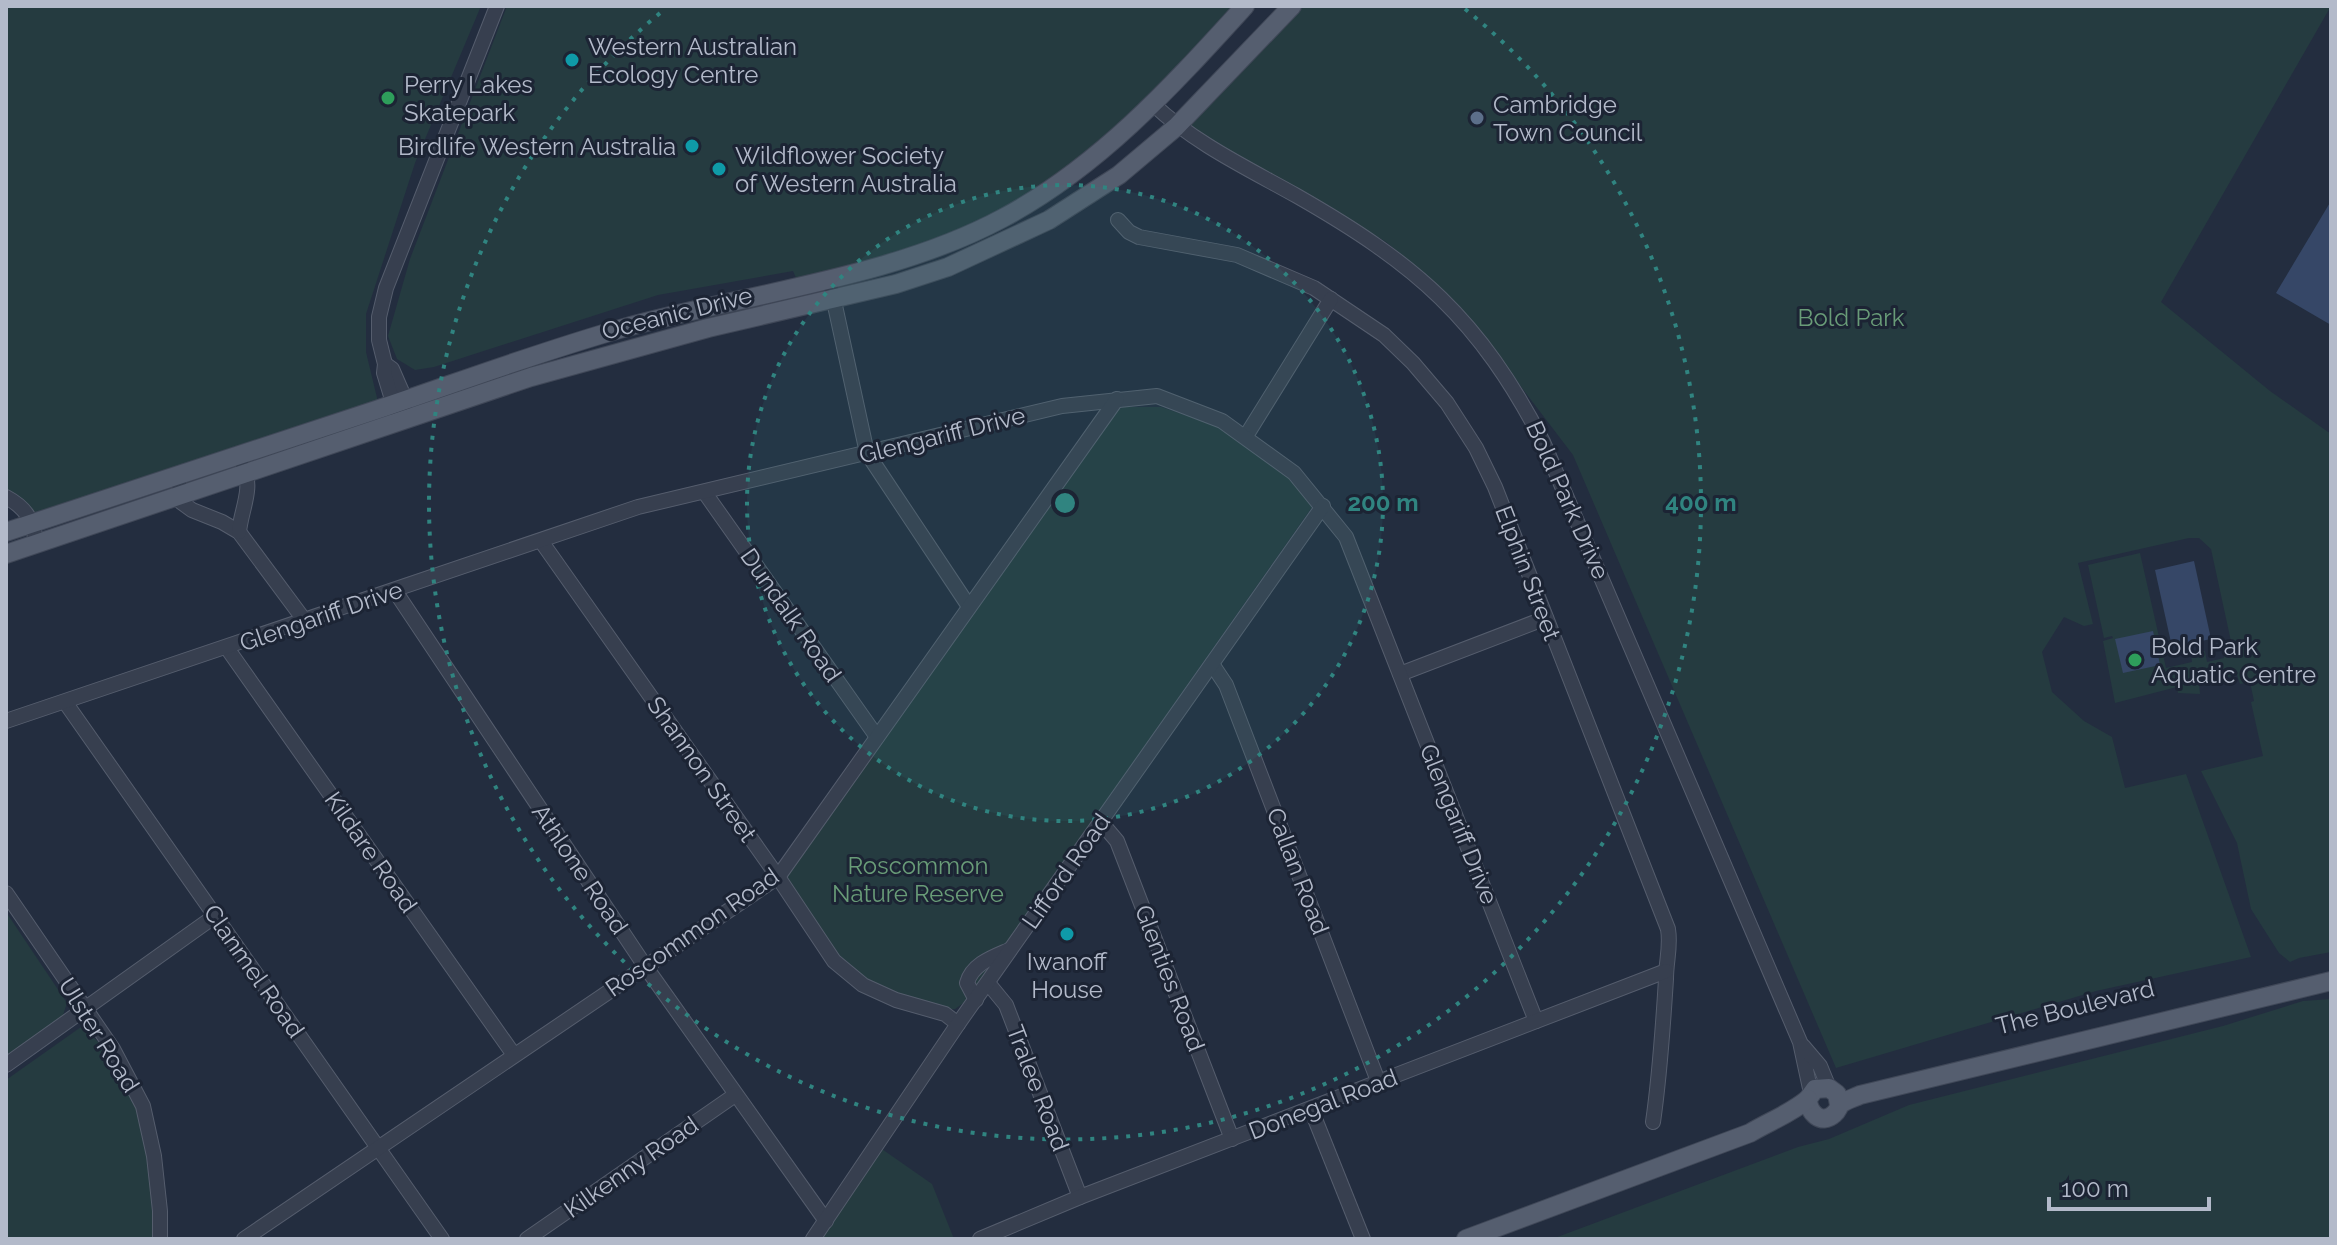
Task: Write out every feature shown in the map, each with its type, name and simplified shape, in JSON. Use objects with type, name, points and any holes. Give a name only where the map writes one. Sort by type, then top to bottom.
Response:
[{"type":"main road","name":"Oceanic Drive","points":[[6,532],[528,356],[621,328],[829,278],[942,245],[1001,219],[1070,177],[1153,104],[1245,6]]},
{"type":"main road","name":"Oceanic Drive","points":[[6,554],[593,359],[708,328],[834,300],[948,267],[1049,220],[1119,175],[1176,127],[1292,6]]},
{"type":"main road","name":"The Boulevard","points":[[1466,1239],[1750,1133],[1824,1095],[2331,970]]},
{"type":"main road","name":"The Boulevard","points":[[1824,1095],[1860,1095],[2331,981]]},
{"type":"main road","name":"The Boulevard","points":[[1493,1239],[1791,1125],[1834,1115],[1824,1095]]},
{"type":"street","points":[[453,404],[416,409],[397,402],[391,396],[385,383],[379,317],[386,288],[497,6]]},
{"type":"street","name":"Bold Park Drive","points":[[1153,104],[1176,127],[1387,251],[1420,277],[1458,314],[1503,371],[1543,442],[1824,1095]]},
{"type":"street","name":"Elphin Street","points":[[1118,220],[1129,232],[1139,237],[1222,252],[1257,262],[1331,299],[1398,348],[1436,389],[1476,448],[1495,487],[1664,915],[1670,941],[1662,1056],[1653,1122]]},
{"type":"street","points":[[829,278],[867,453],[968,605]]},
{"type":"street","points":[[1246,436],[1331,299]]},
{"type":"street","name":"Glengariff Drive","points":[[6,721],[638,507],[1062,406],[1157,396],[1222,421],[1246,436],[1294,473],[1346,537],[1536,1021]]},
{"type":"street","name":"Roscommon Road","points":[[244,1239],[778,877],[1117,399]]},
{"type":"street","points":[[381,428],[394,412],[397,402]]},
{"type":"street","points":[[231,457],[246,472],[249,482],[239,532]]},
{"type":"street","points":[[178,475],[181,502],[239,532],[305,621]]},
{"type":"street","name":"Dundalk Road","points":[[705,493],[877,737]]},
{"type":"street","points":[[6,497],[23,507],[32,524],[35,544]]},
{"type":"street","name":"Lifford Road","points":[[813,1239],[958,1024],[1323,506]]},
{"type":"street","name":"Shannon Street","points":[[541,541],[834,961],[863,985],[896,1000],[945,1014],[958,1024]]},
{"type":"street","name":"Athlone Road","points":[[395,591],[645,966],[826,1221]]},
{"type":"street","points":[[1400,674],[1546,618]]},
{"type":"street","name":"Kildare Road","points":[[227,648],[514,1055]]},
{"type":"street","name":"Callan Road","points":[[1212,664],[1226,685],[1378,1081]]},
{"type":"street","name":"Clanmel Road","points":[[65,702],[442,1239]]},
{"type":"street","name":"Glenties Road","points":[[1100,821],[1117,841],[1232,1139]]},
{"type":"street","name":"Ulster Road","points":[[6,893],[113,1049],[143,1106],[154,1156],[160,1239]]},
{"type":"street","points":[[6,1065],[215,916]]},
{"type":"street","points":[[976,1000],[967,983],[971,972],[991,958],[1011,950]]},
{"type":"street","name":"Donegal Road","points":[[980,1239],[1080,1197],[1666,971]]},
{"type":"street","name":"Tralee Road","points":[[988,983],[1006,1005],[1080,1197]]},
{"type":"street","name":"Kilkenny Road","points":[[527,1239],[735,1095]]},
{"type":"street","points":[[1311,1109],[1363,1239]]},
{"type":"green space","points":[[6,6],[481,6],[415,163],[366,314],[366,352],[378,402],[35,514],[6,493]]},
{"type":"green space","points":[[507,6],[1237,6],[1117,131],[998,215],[894,256],[797,280],[793,271],[658,295],[434,367],[415,370],[397,359],[388,336],[410,259]]},
{"type":"green space","name":"Bold Park","points":[[1304,6],[2331,6],[2161,302],[2270,391],[2331,434],[2331,952],[2290,962],[2279,953],[2251,909],[2237,843],[2201,771],[2263,756],[2251,702],[2254,701],[2250,682],[2240,684],[2237,675],[2199,683],[2200,694],[2178,693],[2177,687],[2115,703],[2103,641],[2113,638],[2104,638],[2088,565],[2140,553],[2166,668],[2192,662],[2191,654],[2205,651],[2207,662],[2224,658],[2223,649],[2232,646],[2211,549],[2199,538],[2189,538],[2078,563],[2093,624],[2084,626],[2064,617],[2042,652],[2052,692],[2084,721],[2112,737],[2125,788],[2186,774],[2251,957],[2096,991],[1836,1068],[1573,455],[1461,308],[1425,274],[1386,242],[1182,127]]},
{"type":"green space","name":"Roscommon Nature Reserve","points":[[1124,407],[1161,407],[1226,429],[1302,487],[1312,507],[965,1002],[955,1009],[944,1009],[875,985],[842,962],[786,878],[788,870],[887,736],[1116,410]]},
{"type":"green space","points":[[6,912],[67,1003],[62,1018],[6,1057]]},
{"type":"green space","points":[[2331,999],[2331,1239],[1552,1239],[1798,1147],[1829,1139],[1909,1105],[2223,1026],[2303,1001]]},
{"type":"green space","points":[[81,1027],[99,1042],[121,1073],[139,1118],[150,1166],[154,1239],[6,1239],[6,1080]]},
{"type":"green space","points":[[879,1147],[932,1184],[954,1239],[814,1239]]},
{"type":"water","points":[[2331,201],[2331,325],[2276,293]]},
{"type":"water","points":[[2194,561],[2211,639],[2172,647],[2155,570]]},
{"type":"water","points":[[2153,631],[2160,665],[2123,673],[2115,639]]},
{"type":"place","name":"Western Australian Ecology Centre","points":[[572,60]]},
{"type":"place","name":"Perry Lakes Skatepark","points":[[388,98]]},
{"type":"place","name":"Cambridge Town Council","points":[[1477,118]]},
{"type":"place","name":"Birdlife Western Australia","points":[[692,146]]},
{"type":"place","name":"Wildflower Society of Western Australia","points":[[719,169]]},
{"type":"place","name":"Bold Park Aquatic Centre","points":[[2135,660]]},
{"type":"place","name":"Iwanoff House","points":[[1067,934]]}]
